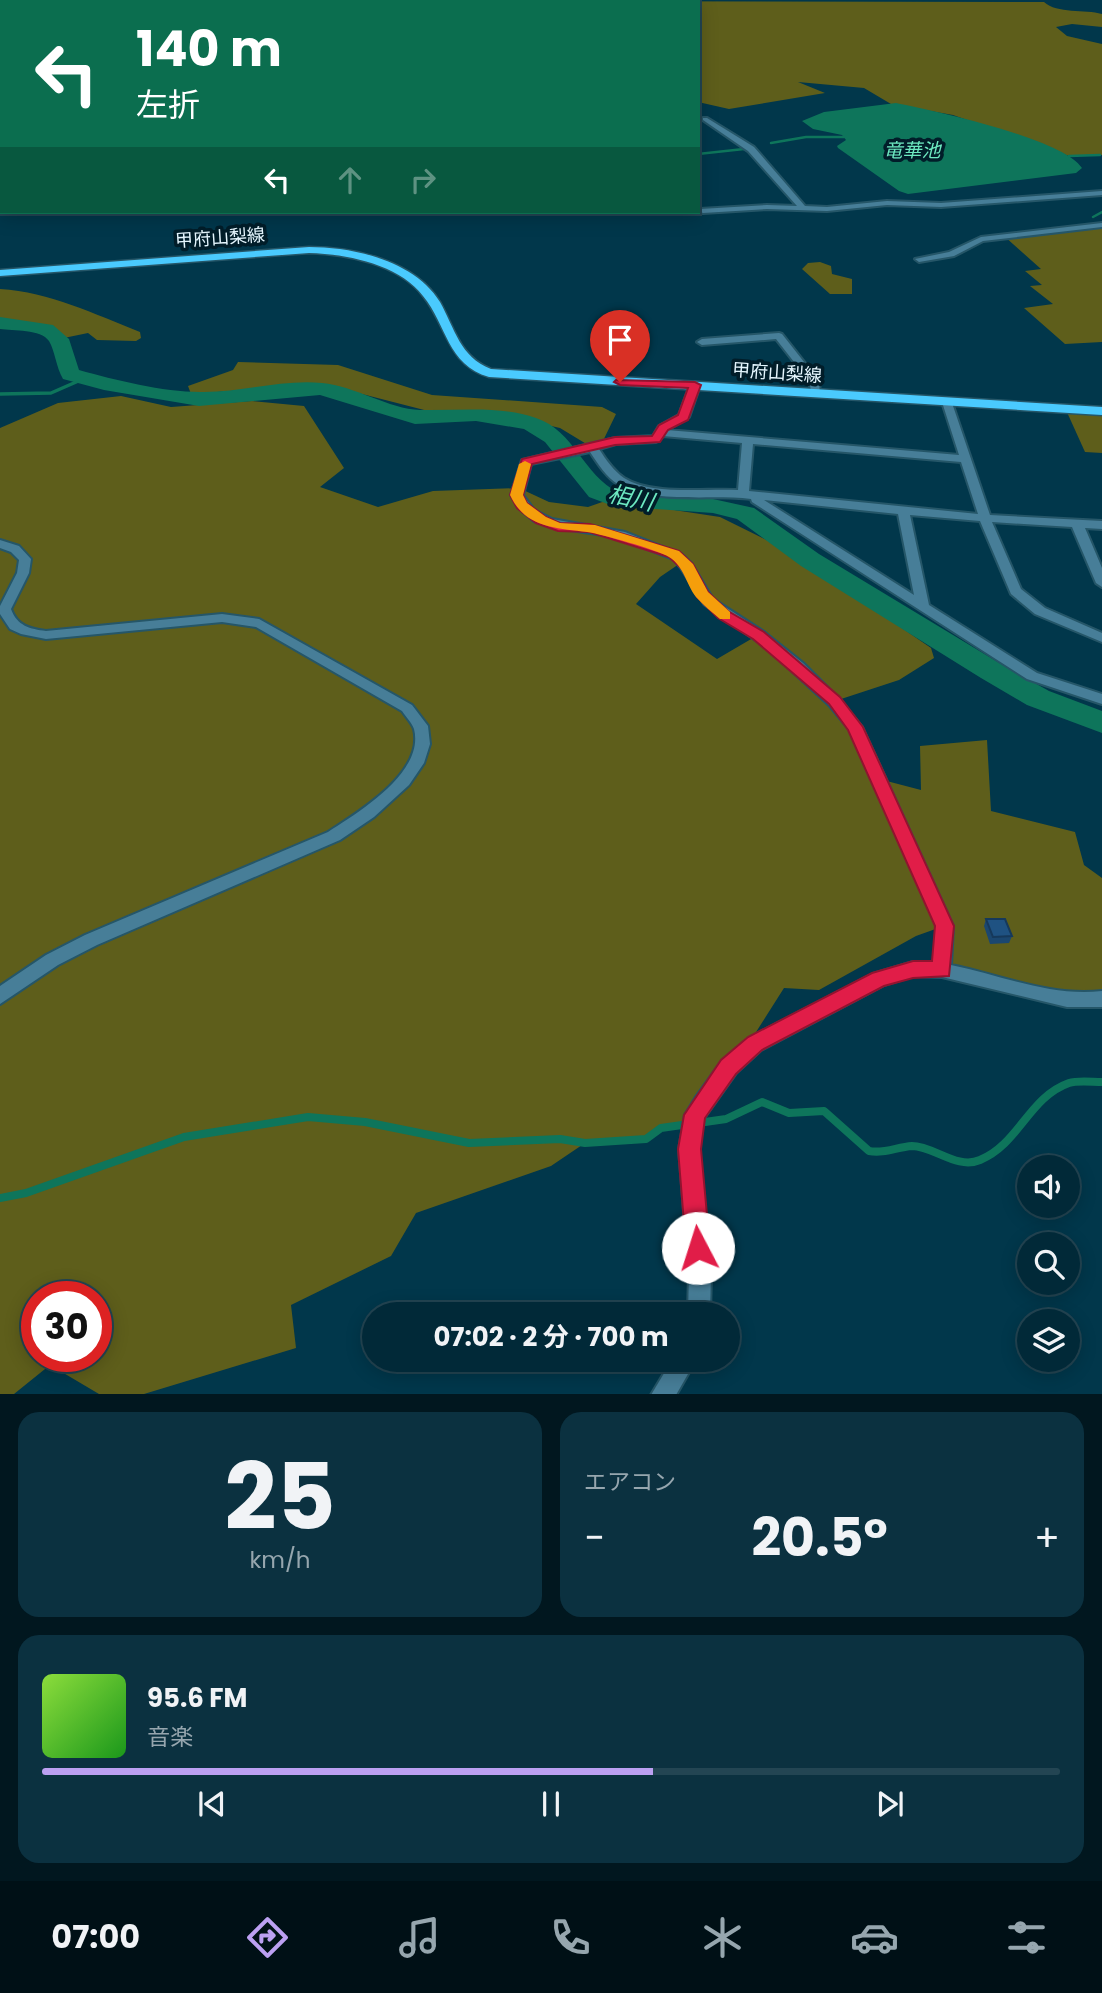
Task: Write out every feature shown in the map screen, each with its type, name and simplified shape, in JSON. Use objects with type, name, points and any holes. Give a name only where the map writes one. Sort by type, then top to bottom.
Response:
[{"type":"main road","name":"甲府山梨線","points":[[0,273],[297,250],[339,251],[381,265],[424,289],[459,353],[477,369],[507,375],[1102,411]]},
{"type":"street","points":[[705,119],[751,149],[803,208]]},
{"type":"street","points":[[703,211],[827,209],[887,203],[941,205],[1102,193]]},
{"type":"street","points":[[919,259],[951,254],[981,239],[1102,225]]},
{"type":"street","points":[[702,342],[779,336],[814,381],[816,393]]},
{"type":"street","points":[[695,385],[684,417],[667,425],[650,442],[615,441],[526,462],[517,495],[522,505],[541,520],[558,527],[590,528],[674,554],[688,567],[702,594],[723,614],[759,635],[834,701],[855,727],[945,926],[942,970]]},
{"type":"street","points":[[947,402],[1008,580],[1025,601],[1059,621],[1102,638]]},
{"type":"street","points":[[661,433],[967,459]]},
{"type":"street","points":[[748,441],[748,496]]},
{"type":"street","points":[[593,448],[605,467],[636,488],[748,496],[986,521],[1102,525]]},
{"type":"street","points":[[748,496],[1032,676],[1102,699]]},
{"type":"street","points":[[903,512],[923,606]]},
{"type":"street","points":[[1077,524],[1102,583]]},
{"type":"street","points":[[0,544],[15,549],[25,559],[23,573],[5,609],[10,623],[21,630],[46,635],[222,618],[260,623],[407,708],[421,723],[424,737],[421,756],[411,773],[352,825],[334,836],[91,940],[52,960],[0,996]]},
{"type":"street","points":[[699,1302],[700,1273],[690,1149],[693,1124],[729,1067],[755,1044],[879,979],[913,969],[976,975],[1055,998],[1077,1001],[1102,999]]},
{"type":"street","points":[[663,1394],[677,1372]]},
{"type":"shaded area","points":[[700,1],[1044,2],[1064,10],[1102,14],[1102,27],[1072,24],[1056,27],[1067,36],[1102,44],[1102,155],[1069,156],[953,115],[891,104],[864,88],[798,82],[825,93],[729,109],[700,102]]},
{"type":"shaded area","points":[[1102,225],[1102,342],[1065,344],[1024,308],[1053,304],[1030,286],[1042,285],[1025,271],[1041,269],[1004,236]]},
{"type":"shaded area","points":[[820,262],[831,266],[832,274],[852,279],[852,294],[830,294],[802,269],[808,263]]},
{"type":"shaded area","points":[[0,289],[36,294],[72,305],[140,332],[141,338],[136,341],[97,340],[88,333],[59,339],[46,329],[0,323]]},
{"type":"shaded area","points":[[238,362],[338,365],[432,395],[602,407],[616,414],[601,445],[593,448],[560,428],[507,416],[432,412],[323,384],[191,394],[188,386],[233,370]]},
{"type":"shaded area","points":[[121,396],[171,407],[252,401],[304,406],[344,468],[320,487],[378,507],[433,491],[519,488],[549,502],[588,507],[608,500],[720,517],[791,552],[931,648],[934,658],[899,680],[835,701],[879,779],[921,790],[920,746],[987,740],[991,811],[1075,832],[1084,865],[1102,878],[1102,999],[942,970],[944,926],[916,936],[819,990],[784,988],[751,1040],[692,1102],[695,1123],[661,1128],[646,1139],[585,1143],[551,1166],[416,1213],[391,1256],[291,1305],[296,1348],[144,1394],[99,1394],[62,1372],[112,1372],[112,1281],[21,1281],[21,1372],[41,1372],[14,1394],[0,1394],[0,428],[58,403]],"holes":[[[682,562],[723,614],[758,635],[717,659],[636,604],[660,577]]]},
{"type":"shaded area","points":[[1066,410],[1102,411],[1102,453],[1085,452]]},
{"type":"water","name":"竜華池","points":[[896,103],[1024,136],[1070,157],[1082,168],[1076,173],[908,194],[899,191],[838,148],[837,146],[846,140],[842,135],[813,129],[802,121],[824,112]]},
{"type":"building","points":[[986,919],[1005,919],[1012,936],[993,937]]},
{"type":"waterway","points":[[771,143],[806,137],[844,137]]},
{"type":"waterway","points":[[700,154],[744,149]]},
{"type":"waterway","points":[[1069,156],[1100,155]]},
{"type":"waterway","points":[[1093,217],[1102,212]]},
{"type":"waterway","name":"相川","points":[[0,323],[46,329],[59,339],[71,374],[104,384],[199,399],[320,389],[339,392],[415,417],[476,414],[531,423],[553,437],[598,492],[613,499],[713,506],[745,513],[810,560],[991,671],[1038,698],[1102,722]]},
{"type":"waterway","points":[[0,394],[51,393],[83,379]]},
{"type":"waterway","points":[[698,1123],[726,1119],[762,1102],[789,1113],[824,1111],[869,1151],[880,1152],[912,1146],[954,1160],[971,1162],[993,1153],[1005,1143],[1034,1109],[1055,1090],[1073,1082],[1102,1082]]},
{"type":"waterway","points":[[0,1198],[26,1193],[184,1137],[308,1117],[365,1122],[469,1143],[560,1139],[585,1143],[646,1139],[661,1128],[689,1124]]},
{"type":"slow traffic","points":[[525,464],[517,495],[522,505],[541,520],[558,527],[590,528],[674,554],[688,567],[702,594],[725,616]]},
{"type":"route","points":[[620,382],[695,385],[684,417],[667,425],[656,439],[650,442],[615,441],[526,462],[517,495],[522,505],[541,520],[558,527],[590,528],[674,554],[688,567],[702,594],[723,614],[759,635],[834,701],[855,727],[945,926],[942,970],[913,969],[879,979],[838,998],[755,1044],[729,1067],[695,1115],[690,1149],[698,1248]]}]
